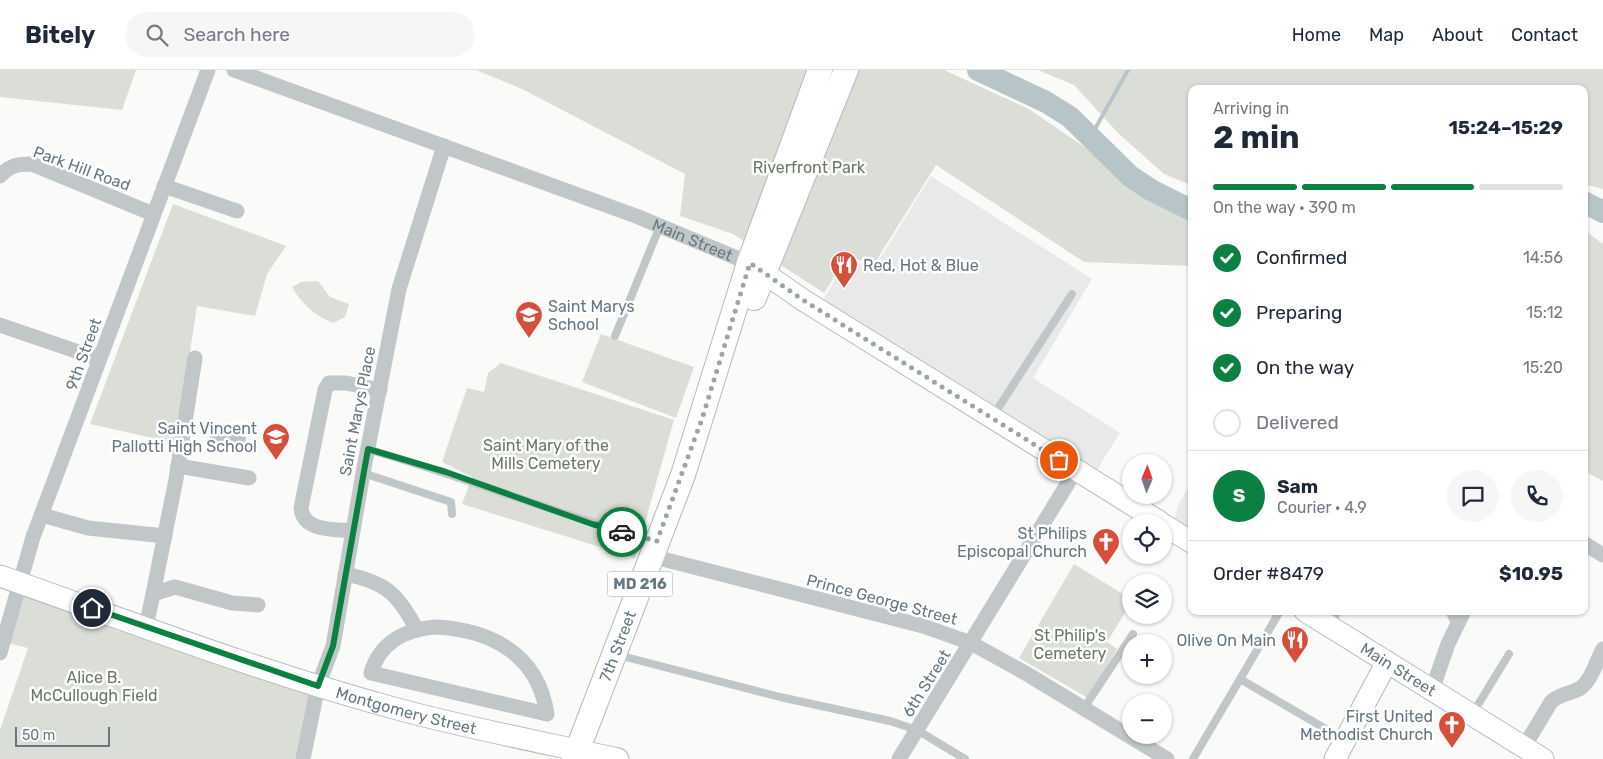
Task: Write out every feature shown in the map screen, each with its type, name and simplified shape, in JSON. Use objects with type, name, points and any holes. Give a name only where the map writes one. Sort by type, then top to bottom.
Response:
[{"type":"main road","name":"7th Street","points":[[756,268],[836,96],[846,70]]},
{"type":"main road","name":"7th Street","points":[[576,754],[702,419],[733,353],[756,268],[816,79]]},
{"type":"street","name":"9th Street","points":[[1,647],[42,515],[208,70]]},
{"type":"street","name":"Main Street","points":[[234,70],[660,226],[756,268],[803,300],[1147,514]]},
{"type":"street","name":"Saint Marys Place","points":[[304,759],[318,686],[333,646],[362,474],[401,279],[444,146]]},
{"type":"street","name":"Park Hill Road","points":[[0,176],[8,167],[32,164],[154,214]]},
{"type":"street","points":[[164,186],[237,210]]},
{"type":"street","points":[[0,325],[99,360]]},
{"type":"street","points":[[146,627],[178,466],[195,358]]},
{"type":"street","points":[[353,531],[311,524],[304,519],[301,508],[325,390],[329,383],[346,383],[380,390]]},
{"type":"street","points":[[178,466],[249,478]]},
{"type":"street","name":"6th Street","points":[[899,759],[1076,470]]},
{"type":"street","points":[[42,515],[88,528],[165,536]]},
{"type":"street","points":[[1172,530],[1188,540]]},
{"type":"street","points":[[1588,546],[1603,555]]},
{"type":"street","name":"Prince George Street","points":[[654,548],[923,626],[971,643],[1084,708],[1160,757]]},
{"type":"street","points":[[346,574],[366,578],[388,588],[406,610],[417,630]]},
{"type":"street","name":"Montgomery Street","points":[[0,576],[318,686],[400,710],[576,754],[618,759]]},
{"type":"street","points":[[153,594],[175,587],[232,603],[258,605]]},
{"type":"street","points":[[1432,690],[1462,615]]},
{"type":"street","name":"Main Street","points":[[1330,618],[1387,662],[1543,759]]},
{"type":"street","points":[[436,627],[472,631],[492,638],[511,649],[538,682],[548,714],[371,673],[374,662],[388,644],[401,635],[417,630],[436,627]]},
{"type":"street","points":[[1524,747],[1551,702],[1557,696],[1581,688],[1589,679],[1603,649]]},
{"type":"street","points":[[1335,759],[1387,662]]},
{"type":"lane","points":[[615,336],[660,226]]},
{"type":"lane","points":[[992,418],[1072,294]]},
{"type":"lane","points":[[368,449],[446,472],[654,548]]},
{"type":"lane","points":[[362,474],[451,502],[452,514]]},
{"type":"lane","points":[[1193,759],[1278,615]]},
{"type":"lane","points":[[1451,615],[1456,626]]},
{"type":"lane","points":[[1084,708],[1122,651]]},
{"type":"lane","points":[[613,654],[917,730],[965,759]]},
{"type":"lane","points":[[1472,714],[1509,654]]},
{"type":"lane","points":[[1240,679],[1345,740]]},
{"type":"shaded area","points":[[931,176],[1092,279],[1033,378],[1120,433],[1096,471],[821,303],[847,260],[871,267],[881,257]]},
{"type":"shaded area","points":[[211,426],[223,428],[223,433],[246,437],[243,454],[208,448]]},
{"type":"shaded area","points":[[1188,489],[1188,529],[1174,520],[1179,503]]},
{"type":"green space","points":[[0,70],[136,70],[122,110],[0,97]]},
{"type":"green space","name":"Riverfront Park","points":[[476,70],[944,70],[1029,109],[1188,218],[1188,266],[1084,262],[936,165],[874,264],[847,257],[824,293],[733,234],[680,216],[685,174],[522,89]]},
{"type":"green space","points":[[1038,70],[1603,70],[1603,189],[1588,185],[1588,85],[1188,85],[1188,184],[1164,174],[1119,134],[1074,85]]},
{"type":"green space","points":[[173,204],[286,246],[267,274],[255,316],[197,306],[176,443],[90,424]]},
{"type":"green space","points":[[1588,233],[1603,244],[1603,481],[1588,473]]},
{"type":"green space","points":[[318,281],[330,297],[349,304],[345,317],[333,323],[320,317],[304,304],[292,287],[301,282]]},
{"type":"green space","points":[[601,334],[694,367],[676,418],[582,382]]},
{"type":"green space","name":"Saint Mary of the Mills Cemetery","points":[[501,363],[674,420],[635,558],[462,504],[472,477],[442,462],[467,388],[484,392],[488,373]]},
{"type":"green space","name":"St Philip's Cemetery","points":[[1074,564],[1122,593],[1122,618],[1107,642],[1117,649],[1088,698],[1019,658]]},
{"type":"green space","name":"Alice B. McCullough Field","points":[[20,583],[318,686],[303,759],[0,759],[0,730],[28,648],[3,642]]},
{"type":"waterway","points":[[978,70],[1046,102],[1070,117],[1130,176],[1151,190],[1188,208]]},
{"type":"waterway","points":[[1091,136],[1128,70]]},
{"type":"waterway","points":[[1588,204],[1603,212]]},
{"type":"way so far","points":[[622,532],[657,541],[683,475],[702,419],[750,263],[803,300],[1059,460]]},
{"type":"place","name":"Red, Hot & Blue","points":[[844,289]]},
{"type":"place","name":"Saint Marys School","points":[[529,339]]},
{"type":"place","name":"Saint Vincent Pallotti High School","points":[[276,461]]},
{"type":"place","name":"St Philips Episcopal Church","points":[[1106,566]]},
{"type":"place","name":"Olive On Main","points":[[1295,664]]},
{"type":"place","name":"First United Methodist Church","points":[[1452,749]]},
{"type":"route","points":[[92,608],[255,666],[318,686],[333,646],[362,474],[368,449],[446,472],[592,524],[622,532]]}]
